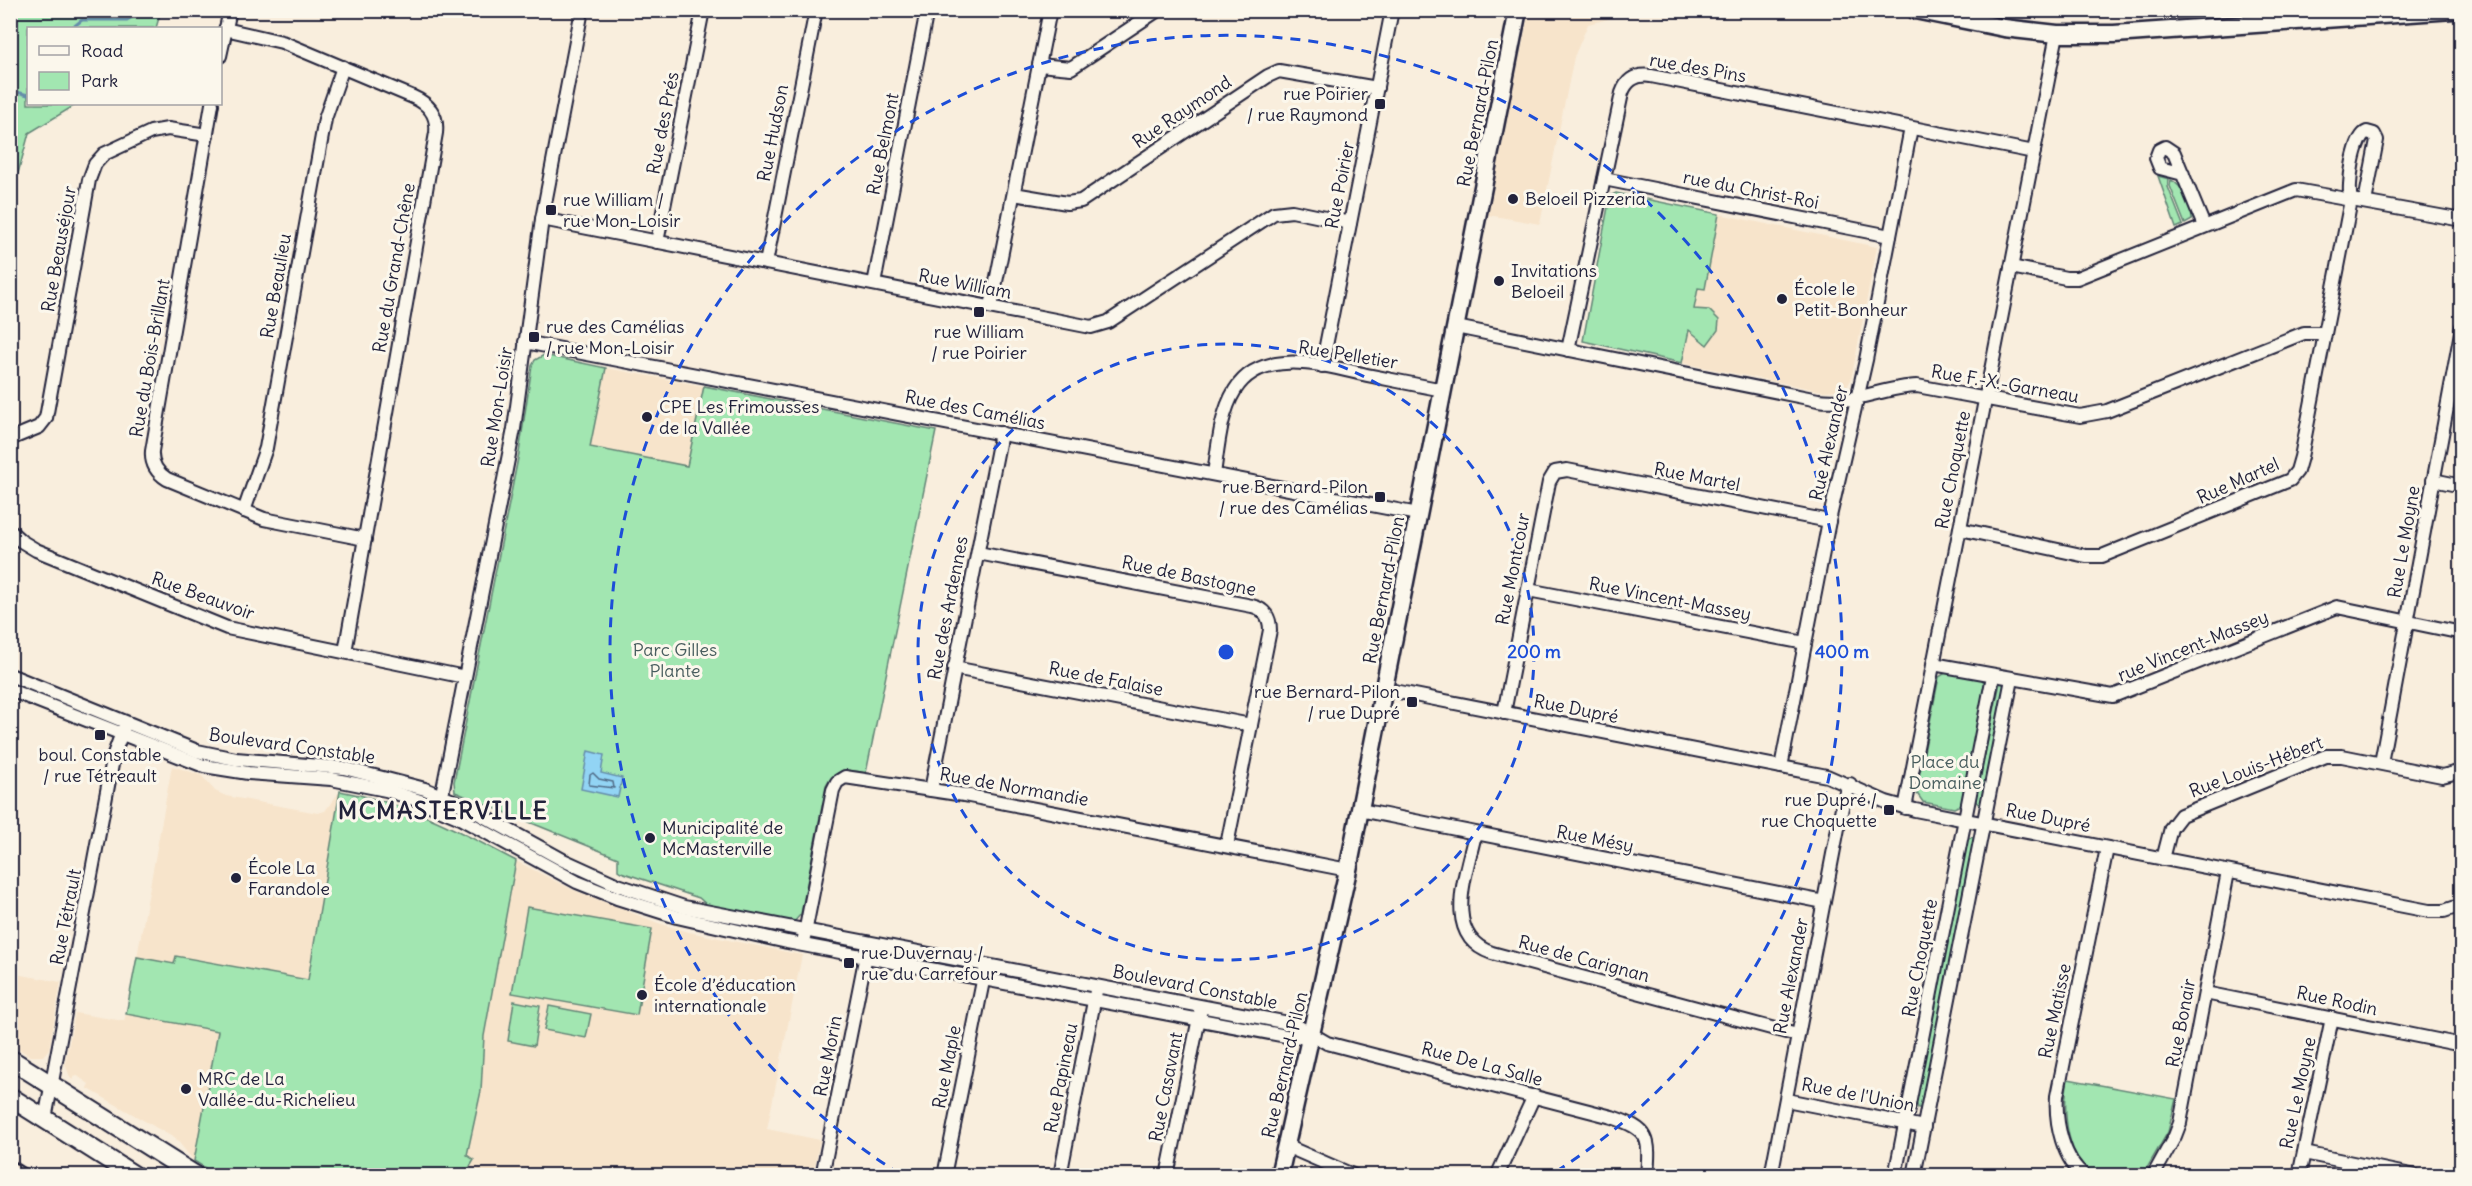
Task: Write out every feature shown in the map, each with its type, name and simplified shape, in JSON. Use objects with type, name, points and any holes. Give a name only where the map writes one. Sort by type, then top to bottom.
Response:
[{"type":"main road","name":"Rue Bernard-Pilon","points":[[1279,1176],[1348,870],[1518,10]]},
{"type":"main road","points":[[1915,10],[1985,25],[2057,34],[2146,33],[2374,13],[2453,10]]},
{"type":"main road","points":[[10,1059],[196,1176]]},
{"type":"main road","points":[[10,1097],[135,1176]]},
{"type":"street","points":[[222,45],[230,10]]},
{"type":"street","name":"Rue Mon-Loisir","points":[[440,802],[514,429],[542,219],[582,10]]},
{"type":"street","name":"Rue des Prés","points":[[657,242],[703,10]]},
{"type":"street","name":"Rue Hudson","points":[[766,263],[816,10]]},
{"type":"street","name":"Rue Belmont","points":[[874,284],[927,10]]},
{"type":"street","points":[[992,308],[1050,10]]},
{"type":"street","points":[[1039,65],[1071,68],[1158,10]]},
{"type":"street","name":"Rue Poirier","points":[[1322,366],[1392,10]]},
{"type":"street","name":"Rue du Grand-Chêne","points":[[225,29],[269,38],[421,100],[433,112],[437,128],[345,652]]},
{"type":"street","name":"Rue Choquette","points":[[1905,808],[2057,34]]},
{"type":"street","name":"Rue Beaulieu","points":[[244,511],[264,455],[324,119],[343,67]]},
{"type":"street","name":"Rue Raymond","points":[[1014,194],[1066,203],[1081,201],[1268,76],[1279,71],[1377,88]]},
{"type":"street","name":"rue des Pins","points":[[1568,350],[1623,89],[1629,81],[1641,75],[2034,152]]},
{"type":"street","name":"Rue du Bois-Brillant","points":[[212,105],[152,459],[155,469],[163,477],[244,511],[280,523],[364,539]]},
{"type":"street","name":"Rue Alexander","points":[[1781,767],[1829,521],[1857,398],[1911,128]]},
{"type":"street","name":"Rue Beauséjour","points":[[10,439],[39,427],[46,418],[89,180],[95,164],[107,152],[159,129],[207,135]]},
{"type":"street","name":"Rue Martel","points":[[1960,529],[2086,556],[2102,556],[2287,482],[2299,468],[2351,200],[2348,190],[2360,136],[2370,132],[2377,140],[2365,202]]},
{"type":"street","points":[[2182,174],[2204,226]]},
{"type":"street","name":"rue du Christ-Roi","points":[[1604,179],[1890,236]]},
{"type":"street","points":[[2011,267],[2066,278],[2077,278],[2296,190],[2462,220]]},
{"type":"street","name":"Rue William","points":[[542,219],[1087,327],[1099,326],[1274,213],[1292,210],[1350,223]]},
{"type":"street","name":"Rue F.-X.-Garneau","points":[[1456,327],[1818,400],[1837,401],[1890,389],[1917,387],[2068,415],[2092,415],[2304,333],[2325,333]]},
{"type":"street","name":"Rue Le Moyne","points":[[2381,763],[2462,327]]},
{"type":"street","name":"Rue des Camélias","points":[[525,342],[1418,514]]},
{"type":"street","name":"Rue Pelletier","points":[[1214,474],[1228,405],[1242,381],[1256,370],[1273,365],[1295,363],[1322,366],[1443,390]]},
{"type":"street","name":"Rue des Ardennes","points":[[931,790],[1001,433]]},
{"type":"street","name":"Rue Martel","points":[[1558,471],[1567,470],[1829,521]]},
{"type":"street","name":"Rue Montcour","points":[[1504,713],[1549,482],[1558,471]]},
{"type":"street","points":[[2433,480],[2462,486]]},
{"type":"street","name":"Rue Beauvoir","points":[[10,531],[36,550],[218,624],[465,677]]},
{"type":"street","name":"Rue de Bastogne","points":[[978,553],[1259,608],[1268,618],[1270,630],[1227,845]]},
{"type":"street","name":"Rue Vincent-Massey","points":[[1528,590],[1805,643]]},
{"type":"street","name":"rue Vincent-Massey","points":[[1933,664],[2116,696],[2335,608],[2462,633]]},
{"type":"street","name":"Rue de Falaise","points":[[954,668],[1251,725]]},
{"type":"street","name":"Boulevard Constable","points":[[10,675],[204,766],[248,773],[332,779],[440,802],[618,885],[698,916]]},
{"type":"street","name":"Rue Choquette","points":[[1895,1176],[1994,676]]},
{"type":"street","name":"Rue Choquette","points":[[1914,1176],[2012,679]]},
{"type":"street","name":"Rue Dupré","points":[[1384,689],[1827,776],[1905,808],[1983,824],[2429,911],[2444,911],[2462,905]]},
{"type":"street","name":"Boulevard Constable","points":[[10,690],[124,729]]},
{"type":"street","name":"Rue Tétrault","points":[[45,1119],[114,754],[124,729]]},
{"type":"street","name":"Rue Louis-Hébert","points":[[2163,859],[2170,828],[2181,815],[2326,756],[2338,755],[2442,776],[2462,771]]},
{"type":"street","name":"Rue de Normandie","points":[[804,938],[833,790],[837,782],[852,777],[1227,845],[1348,870]]},
{"type":"street","name":"Rue Alexander","points":[[1771,1176],[1844,797],[1850,784]]},
{"type":"street","name":"Boulevard Constable","points":[[440,802],[526,856],[617,898],[804,938],[866,956],[983,979],[1096,993],[1200,1012],[1291,1037],[1312,1035]]},
{"type":"street","name":"Rue Mésy","points":[[1360,810],[1824,902]]},
{"type":"street","name":"Rue de Carignan","points":[[1475,834],[1461,913],[1466,932],[1479,947],[1492,953],[1797,1035]]},
{"type":"street","points":[[526,856],[532,844]]},
{"type":"street","name":"Rue Matisse","points":[[2085,1176],[2072,1162],[2064,1144],[2057,1113],[2056,1096],[2107,848]]},
{"type":"street","name":"Rue Bonair","points":[[2153,1176],[2179,1127],[2228,872]]},
{"type":"street","name":"Boulevard Constable","points":[[804,938],[869,943],[986,965],[1096,993]]},
{"type":"street","name":"Rue Morin","points":[[822,1176],[869,943]]},
{"type":"street","name":"Rue Maple","points":[[944,1176],[986,965]]},
{"type":"street","name":"Rue Papineau","points":[[1060,1176],[1096,993]]},
{"type":"street","name":"Rue Rodin","points":[[2205,993],[2462,1045]]},
{"type":"street","name":"Rue Casavant","points":[[1167,1176],[1200,1012]]},
{"type":"street","name":"Rue Le Moyne","points":[[2299,1176],[2332,1018]]},
{"type":"street","name":"Rue De La Salle","points":[[1312,1035],[1327,1043],[1612,1117],[1641,1129],[1649,1147],[1647,1176]]},
{"type":"street","points":[[1497,1176],[1534,1096]]},
{"type":"street","name":"Rue de l'Union","points":[[1786,1100],[1924,1127]]},
{"type":"street","points":[[1286,1146],[1355,1176]]},
{"type":"street","points":[[2304,1153],[2416,1176]]},
{"type":"shaded area","points":[[1529,11],[1640,11],[1588,24],[1574,57],[1540,224],[1488,215]]},
{"type":"shaded area","name":"École le Petit-Bonheur","points":[[1719,214],[1877,247],[1851,380],[1845,390],[1822,391],[1682,363],[1698,288],[1705,289]]},
{"type":"shaded area","name":"CPE Les Frimousses de la Vallée","points":[[606,368],[704,386],[687,467],[590,447]]},
{"type":"shaded area","points":[[172,766],[201,775],[215,791],[226,796],[318,813],[325,811],[340,791],[308,980],[176,956],[174,964],[137,957]]},
{"type":"shaded area","name":"École d’éducation internationale","points":[[516,861],[573,890],[658,923],[689,932],[802,955],[767,1129],[820,1140],[813,1175],[463,1176],[481,1091],[484,1036]]},
{"type":"shaded area","points":[[10,973],[61,982],[49,1049],[43,1056],[30,1056],[11,1044]]},
{"type":"shaded area","points":[[75,1013],[124,1021],[126,1014],[218,1031],[194,1161],[176,1139],[87,1088],[89,1084],[76,1075],[72,1080],[65,1064]]},
{"type":"green space","points":[[11,10],[161,11],[156,27],[27,27],[27,105],[75,105],[29,133],[11,199]]},
{"type":"green space","points":[[2158,176],[2169,179],[2168,187],[2183,225],[2176,228]]},
{"type":"green space","points":[[2171,180],[2183,192],[2189,203],[2192,220],[2185,224],[2170,186]]},
{"type":"green space","points":[[1616,193],[1719,214],[1705,289],[1698,288],[1694,309],[1709,310],[1719,320],[1718,330],[1707,345],[1689,330],[1682,363],[1583,341],[1610,196]]},
{"type":"green space","name":"Parc Gilles Plante","points":[[544,355],[606,368],[590,447],[687,466],[704,386],[936,431],[866,773],[843,771],[834,776],[826,786],[801,914],[794,922],[707,905],[699,898],[621,872],[618,870],[618,858],[455,792],[454,782],[519,453],[532,366],[535,360]]},
{"type":"green space","name":"Place du Domaine","points":[[1947,672],[1980,678],[1986,684],[1963,804],[1954,808],[1923,802],[1916,792],[1939,677]]},
{"type":"green space","points":[[2000,683],[2006,684],[1980,806],[1975,800]]},
{"type":"green space","points":[[340,791],[410,810],[452,828],[516,861],[484,1036],[481,1091],[467,1155],[474,1160],[468,1170],[465,1169],[463,1175],[216,1175],[194,1161],[218,1031],[126,1014],[137,957],[174,964],[176,956],[308,980]]},
{"type":"green space","points":[[1975,838],[1923,1108],[1918,1108],[1916,1101],[1967,840]]},
{"type":"green space","points":[[527,907],[652,929],[637,1015],[512,993]]},
{"type":"green space","points":[[514,1001],[540,1006],[534,1046],[508,1041]]},
{"type":"green space","points":[[549,1006],[591,1014],[586,1038],[544,1030]]},
{"type":"green space","points":[[2068,1079],[2176,1099],[2168,1132],[2143,1175],[2101,1176],[2089,1171],[2080,1161],[2073,1149],[2066,1119]]},
{"type":"water","points":[[588,751],[604,755],[601,773],[622,778],[618,797],[581,789]]},
{"type":"waterway","points":[[73,27],[82,20],[127,20],[146,10]]},
{"type":"waterway","points":[[10,90],[27,95]]},
{"type":"railway","points":[[10,1159],[37,1176]]},
{"type":"place","name":"rue Poirier / rue Raymond","points":[[1380,104]]},
{"type":"place","name":"Beloeil Pizzeria","points":[[1513,199]]},
{"type":"place","name":"rue William / rue Mon-Loisir","points":[[551,210]]},
{"type":"place","name":"Invitations Beloeil","points":[[1499,281]]},
{"type":"place","name":"École le Petit-Bonheur","points":[[1782,299]]},
{"type":"place","name":"rue William / rue Poirier","points":[[979,312]]},
{"type":"place","name":"rue des Camélias / rue Mon-Loisir","points":[[534,337]]},
{"type":"place","name":"CPE Les Frimousses de la Vallée","points":[[647,417]]},
{"type":"place","name":"rue Bernard-Pilon / rue des Camélias","points":[[1380,497]]},
{"type":"place","name":"rue Bernard-Pilon / rue Dupré","points":[[1412,702]]},
{"type":"place","name":"boul. Constable / rue Tétreault","points":[[100,735]]},
{"type":"place","name":"rue Dupré / rue Choquette","points":[[1889,810]]},
{"type":"place","name":"Municipalité de McMasterville","points":[[650,838]]},
{"type":"place","name":"École La Farandole","points":[[236,878]]},
{"type":"place","name":"rue Duvernay / rue du Carrefour","points":[[849,963]]},
{"type":"place","name":"École d’éducation internationale","points":[[642,995]]},
{"type":"place","name":"MRC de La Vallée-du-Richelieu","points":[[186,1089]]},
{"type":"district","name":"MCMASTERVILLE","points":[[443,811]]}]
